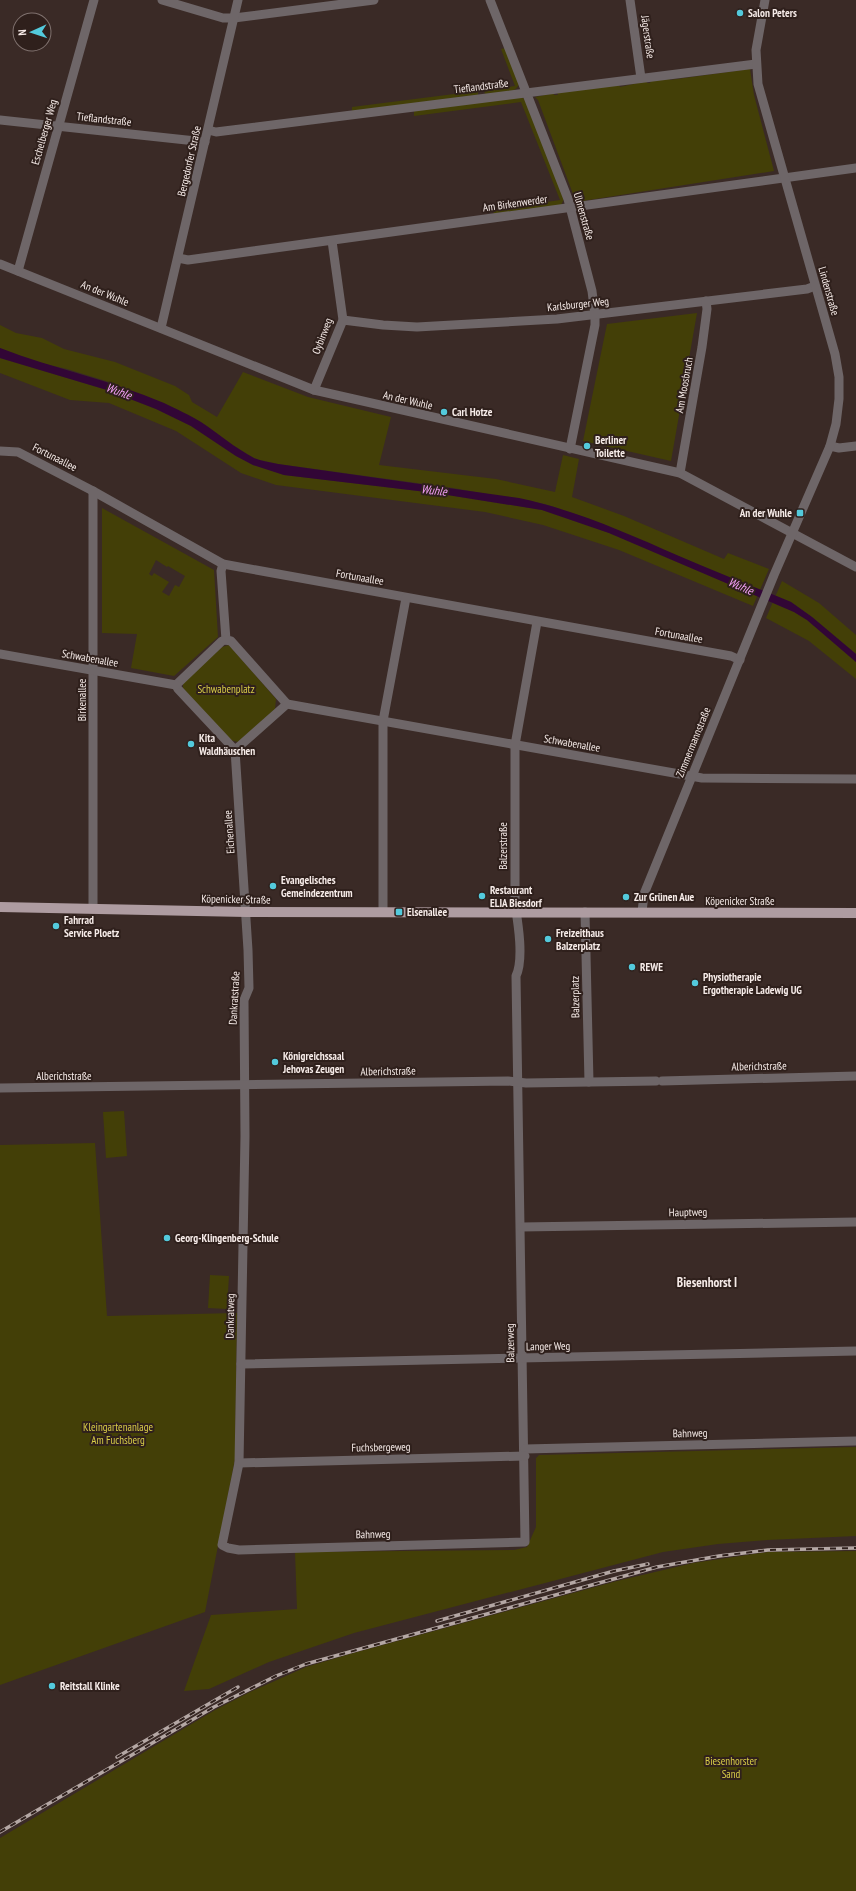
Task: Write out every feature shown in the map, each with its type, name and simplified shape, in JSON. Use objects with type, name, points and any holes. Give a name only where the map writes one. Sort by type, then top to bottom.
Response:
[{"type":"main road","name":"Köpenicker Straße","points":[[0,908],[246,912],[856,913]]},
{"type":"street","name":"Eschelberger Weg","points":[[18,271],[94,0]]},
{"type":"street","points":[[162,0],[223,18],[234,18],[374,0]]},
{"type":"street","name":"Bergedorfer Straße","points":[[162,328],[238,0]]},
{"type":"street","name":"Ulmenstraße","points":[[490,0],[570,208],[592,291],[595,326],[570,449]]},
{"type":"street","name":"Jägerstraße","points":[[630,0],[642,78]]},
{"type":"street","name":"Lindenstraße","points":[[765,0],[758,31],[756,64],[758,84],[834,354],[839,377],[836,424],[830,446],[772,582]]},
{"type":"street","name":"Tieflandstraße","points":[[208,130],[216,132],[756,64]]},
{"type":"street","name":"Tieflandstraße","points":[[0,120],[205,142]]},
{"type":"street","name":"Am Birkenwerder","points":[[178,258],[188,260],[332,241],[856,168]]},
{"type":"street","name":"Oybinweg","points":[[314,390],[342,320],[332,241]]},
{"type":"street","name":"An der Wuhle","points":[[0,264],[314,390],[680,473],[856,567]]},
{"type":"street","name":"Karlsburger Weg","points":[[342,320],[417,327],[595,315],[807,289],[815,286]]},
{"type":"street","name":"Am Moosbruch","points":[[680,473],[702,347],[707,309],[706,301]]},
{"type":"street","points":[[830,446],[840,448],[856,446]]},
{"type":"street","name":"Fortunaallee","points":[[0,451],[18,452],[93,490],[222,564],[731,656],[740,660]]},
{"type":"street","name":"Birkenallee","points":[[93,490],[93,909]]},
{"type":"street","points":[[222,564],[221,571],[226,640]]},
{"type":"street","name":"Zimmermannstraße","points":[[642,912],[644,894],[772,582]]},
{"type":"street","points":[[382,912],[383,721],[406,598]]},
{"type":"street","name":"Balzerstraße","points":[[518,1144],[516,976],[519,968],[519,949],[515,894],[515,745],[538,622]]},
{"type":"street","points":[[226,640],[231,641],[287,704],[235,750],[178,689],[176,685],[222,641],[226,640]]},
{"type":"street","name":"Schwabenallee","points":[[0,654],[176,685]]},
{"type":"street","name":"Schwabenallee","points":[[287,704],[702,778],[856,778]]},
{"type":"street","name":"Eichenallee","points":[[235,750],[246,912]]},
{"type":"street","name":"Dankratstraße","points":[[245,1086],[244,1000],[249,988],[246,912]]},
{"type":"street","name":"Balzerplatz","points":[[585,912],[589,1082]]},
{"type":"street","name":"Alberichstraße","points":[[0,1088],[589,1082],[856,1076]]},
{"type":"street","name":"Dankratweg","points":[[222,1545],[238,1462],[245,1086]]},
{"type":"street","name":"Balzerweg","points":[[518,1144],[521,1227],[525,1542]]},
{"type":"street","name":"Hauptweg","points":[[521,1227],[856,1222]]},
{"type":"street","name":"Langer Weg","points":[[241,1364],[856,1351]]},
{"type":"street","name":"Bahnweg","points":[[524,1452],[856,1441]]},
{"type":"street","name":"Fuchsbergeweg","points":[[238,1462],[524,1452]]},
{"type":"street","name":"Bahnweg","points":[[222,1545],[239,1550],[525,1542]]},
{"type":"green space","points":[[505,48],[519,84],[517,88],[510,92],[485,94],[484,90],[515,86],[501,49]]},
{"type":"green space","points":[[750,69],[754,95],[774,171],[576,202],[538,100],[535,97],[554,93],[554,95],[558,95],[557,92],[619,85],[620,87],[647,81],[647,83],[650,83],[651,80],[670,78],[670,80]]},
{"type":"green space","points":[[478,91],[478,95],[352,111],[352,107]]},
{"type":"green space","points":[[522,97],[525,100],[564,199],[561,205],[494,214],[493,210],[560,200],[521,102],[414,116],[414,111]]},
{"type":"green space","points":[[697,313],[671,461],[583,441],[607,324]]},
{"type":"green space","points":[[0,325],[16,333],[42,338],[64,349],[115,362],[175,386],[189,395],[192,402],[217,417],[243,372],[308,397],[391,417],[379,465],[496,479],[555,492],[563,455],[579,459],[572,497],[624,516],[724,559],[728,553],[769,569],[760,590],[584,517],[545,504],[453,488],[278,464],[255,459],[234,446],[109,382],[67,369],[32,361],[0,348]]},
{"type":"green space","points":[[0,358],[107,390],[156,409],[191,426],[236,456],[253,465],[284,475],[435,493],[542,510],[609,533],[757,596],[753,606],[619,550],[543,525],[485,512],[276,485],[241,473],[176,431],[109,403],[70,400],[0,373]]},
{"type":"green space","points":[[102,508],[214,570],[218,637],[174,676],[131,668],[137,634],[102,633]],"holes":[[[156,560],[167,567],[168,566],[185,576],[179,587],[175,585],[169,596],[162,592],[169,582],[154,573],[152,576],[149,574]]]},
{"type":"green space","points":[[782,581],[819,603],[856,635],[856,654],[812,617],[791,602],[776,596],[773,603],[794,612],[807,620],[856,662],[856,679],[809,641],[766,618]]},
{"type":"green space","name":"Schwabenplatz","points":[[229,645],[276,699],[275,709],[238,742],[230,740],[183,688],[183,682],[222,647]]},
{"type":"green space","points":[[124,1111],[127,1156],[106,1158],[103,1112]]},
{"type":"green space","name":"Kleingartenanlage Am Fuchsberg","points":[[95,1143],[107,1316],[237,1313],[235,1459],[205,1612],[0,1685],[0,1145]]},
{"type":"green space","points":[[210,1275],[229,1276],[227,1309],[208,1308]]},
{"type":"green space","points":[[856,1447],[856,1536],[718,1544],[663,1552],[354,1633],[269,1662],[209,1689],[184,1691],[211,1615],[297,1609],[295,1552],[514,1550],[527,1547],[536,1527],[536,1458],[539,1455]]},
{"type":"green space","name":"Biesenhorster Sand","points":[[856,1551],[856,1891],[0,1891],[0,1838],[215,1710],[250,1692],[306,1667],[617,1581],[693,1563],[768,1552]]},
{"type":"water","name":"Wuhle","points":[[0,348],[124,388],[164,403],[197,419],[240,450],[260,460],[278,464],[519,498],[581,516],[791,602],[812,617],[856,654],[856,662],[807,620],[794,612],[609,533],[542,510],[435,493],[284,475],[253,465],[236,456],[191,426],[156,409],[107,390],[0,358]]},
{"type":"railway","points":[[0,1832],[214,1707],[276,1676],[306,1664],[657,1567],[719,1556],[768,1550],[856,1548]]},
{"type":"railway","points":[[437,1621],[614,1571],[648,1564]]},
{"type":"railway","points":[[117,1757],[238,1687]]},
{"type":"place","name":"Salon Peters","points":[[740,13]]},
{"type":"place","name":"Carl Hotze","points":[[444,412]]},
{"type":"place","name":"Berliner Toilette","points":[[587,446]]},
{"type":"place","name":"An der Wuhle","points":[[800,513]]},
{"type":"place","name":"Kita Waldhäuschen","points":[[191,744]]},
{"type":"place","name":"Evangelisches Gemeindezentrum","points":[[273,886]]},
{"type":"place","name":"Restaurant ELIA Biesdorf","points":[[482,896]]},
{"type":"place","name":"Zur Grünen Aue","points":[[626,897]]},
{"type":"place","name":"Elsenallee","points":[[399,912]]},
{"type":"place","name":"Fahrrad Service Ploetz","points":[[56,926]]},
{"type":"place","name":"Freizeithaus Balzerplatz","points":[[548,939]]},
{"type":"place","name":"REWE","points":[[632,967]]},
{"type":"place","name":"Physiotherapie Ergotherapie Ladewig UG","points":[[695,983]]},
{"type":"place","name":"Königreichssaal Jehovas Zeugen","points":[[275,1062]]},
{"type":"place","name":"Georg-Klingenberg-Schule","points":[[167,1238]]},
{"type":"place","name":"Reitstall Klinke","points":[[52,1686]]},
{"type":"district","name":"Biesenhorst I","points":[[707,1282]]}]
